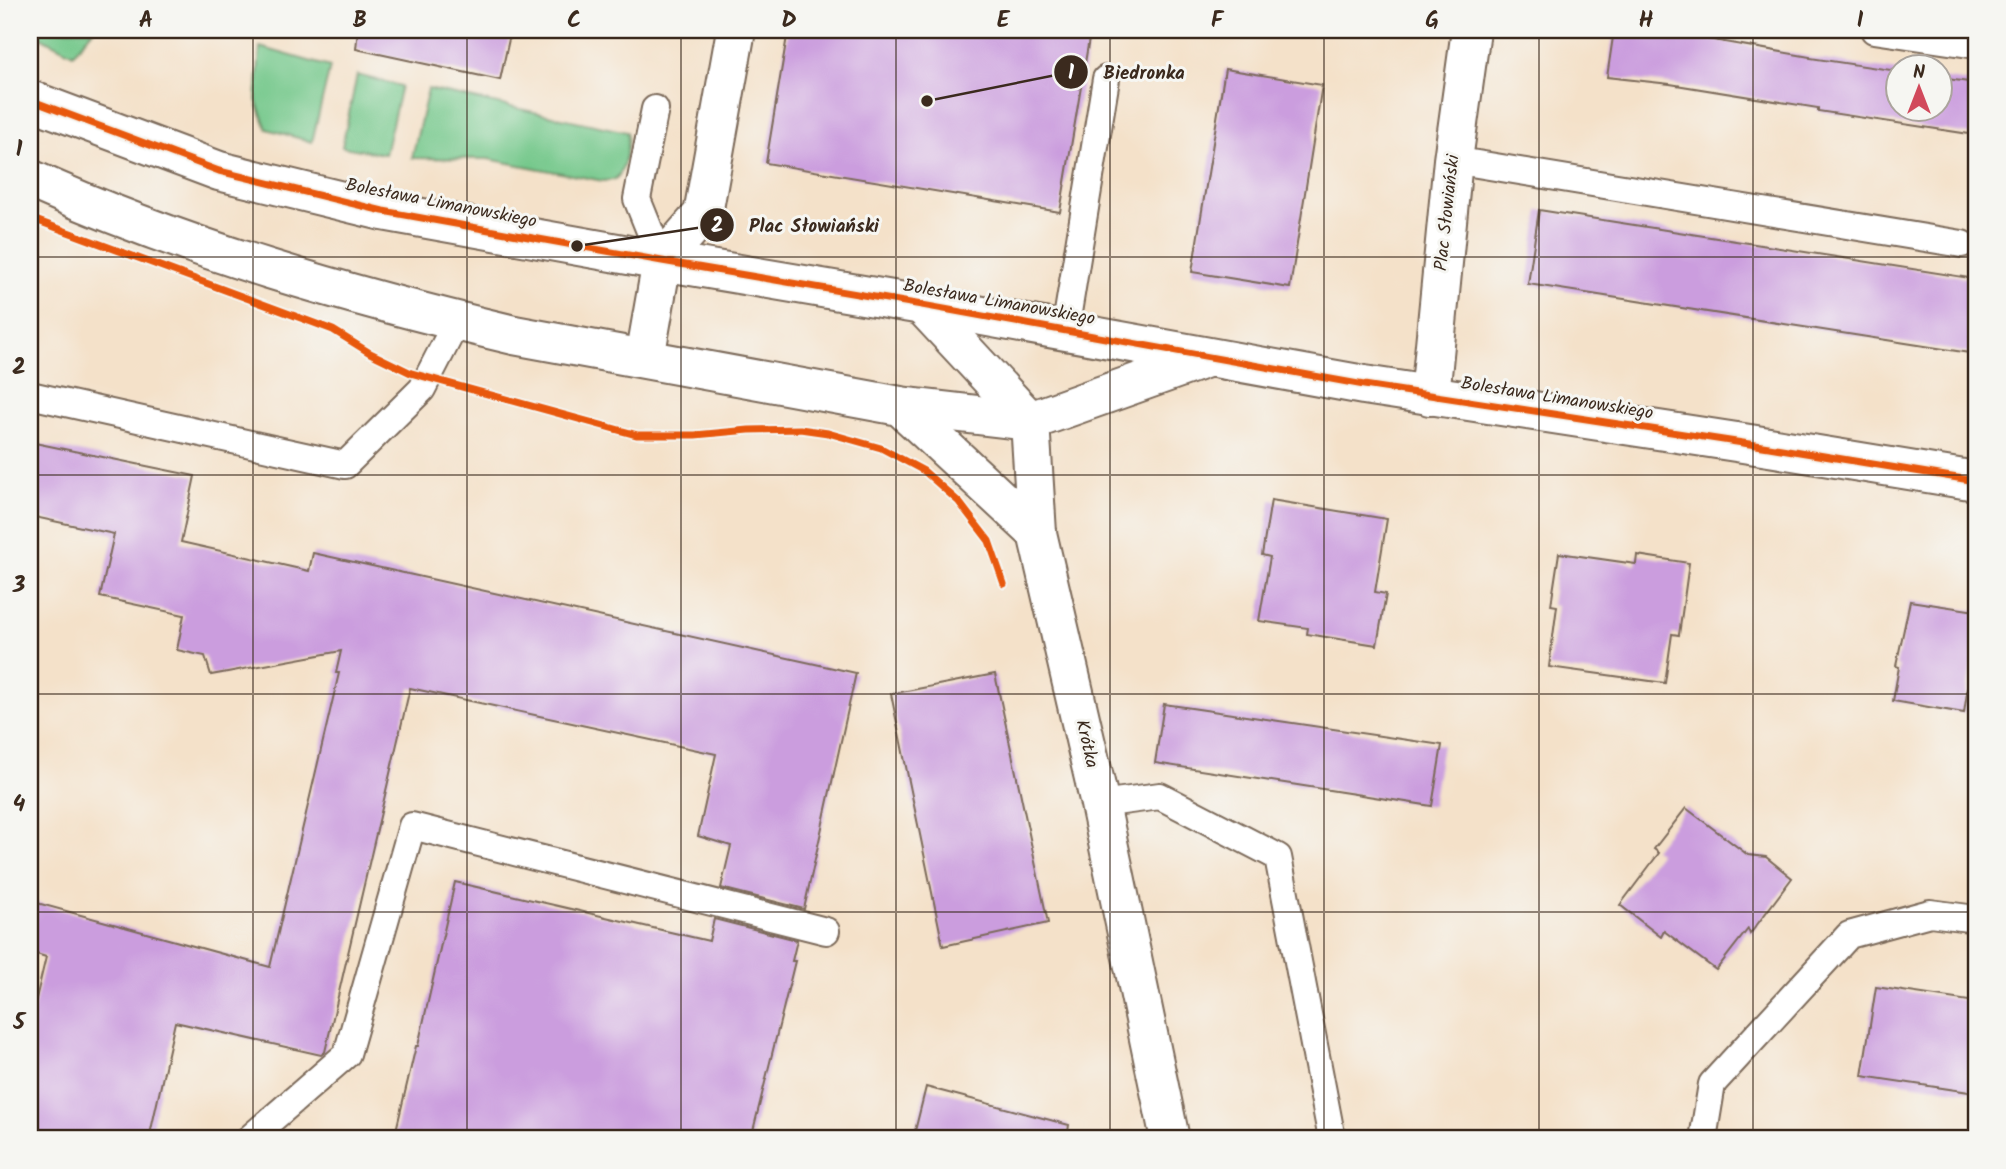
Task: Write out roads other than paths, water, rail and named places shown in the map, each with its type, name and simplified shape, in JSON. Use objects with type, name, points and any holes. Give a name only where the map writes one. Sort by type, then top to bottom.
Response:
[{"type":"street","points":[[645,358],[662,261],[703,214],[736,30]]},
{"type":"street","name":"Plac Słowiański","points":[[1430,396],[1453,160],[1471,30]]},
{"type":"street","name":"Bolesława Limanowskiego","points":[[30,100],[219,171],[383,211],[1430,396],[1976,481]]},
{"type":"street","name":"Bolesława Limanowskiego","points":[[30,179],[188,243],[321,286],[514,335],[900,406],[1030,421],[1209,357]]},
{"type":"street","points":[[922,305],[1030,421]]},
{"type":"street","points":[[900,406],[1037,533]]},
{"type":"street","name":"Krótka","points":[[1030,421],[1037,533],[1100,804],[1170,1139]]},
{"type":"lane","points":[[1874,30],[1976,45]]},
{"type":"lane","points":[[1065,331],[1106,79]]},
{"type":"lane","points":[[655,109],[637,198],[662,261]]},
{"type":"lane","points":[[1453,160],[1962,244]]},
{"type":"lane","points":[[30,395],[345,465],[422,389],[457,321]]},
{"type":"lane","points":[[1100,804],[1160,796],[1278,857],[1332,1139]]},
{"type":"lane","points":[[249,1139],[347,1054],[412,826],[826,931]]},
{"type":"lane","points":[[1703,1139],[1712,1084],[1849,935],[1930,913],[1976,919]]},
{"type":"place","name":"Biedronka","points":[[927,101]]},
{"type":"place","name":"Plac Słowiański","points":[[577,246]]}]
